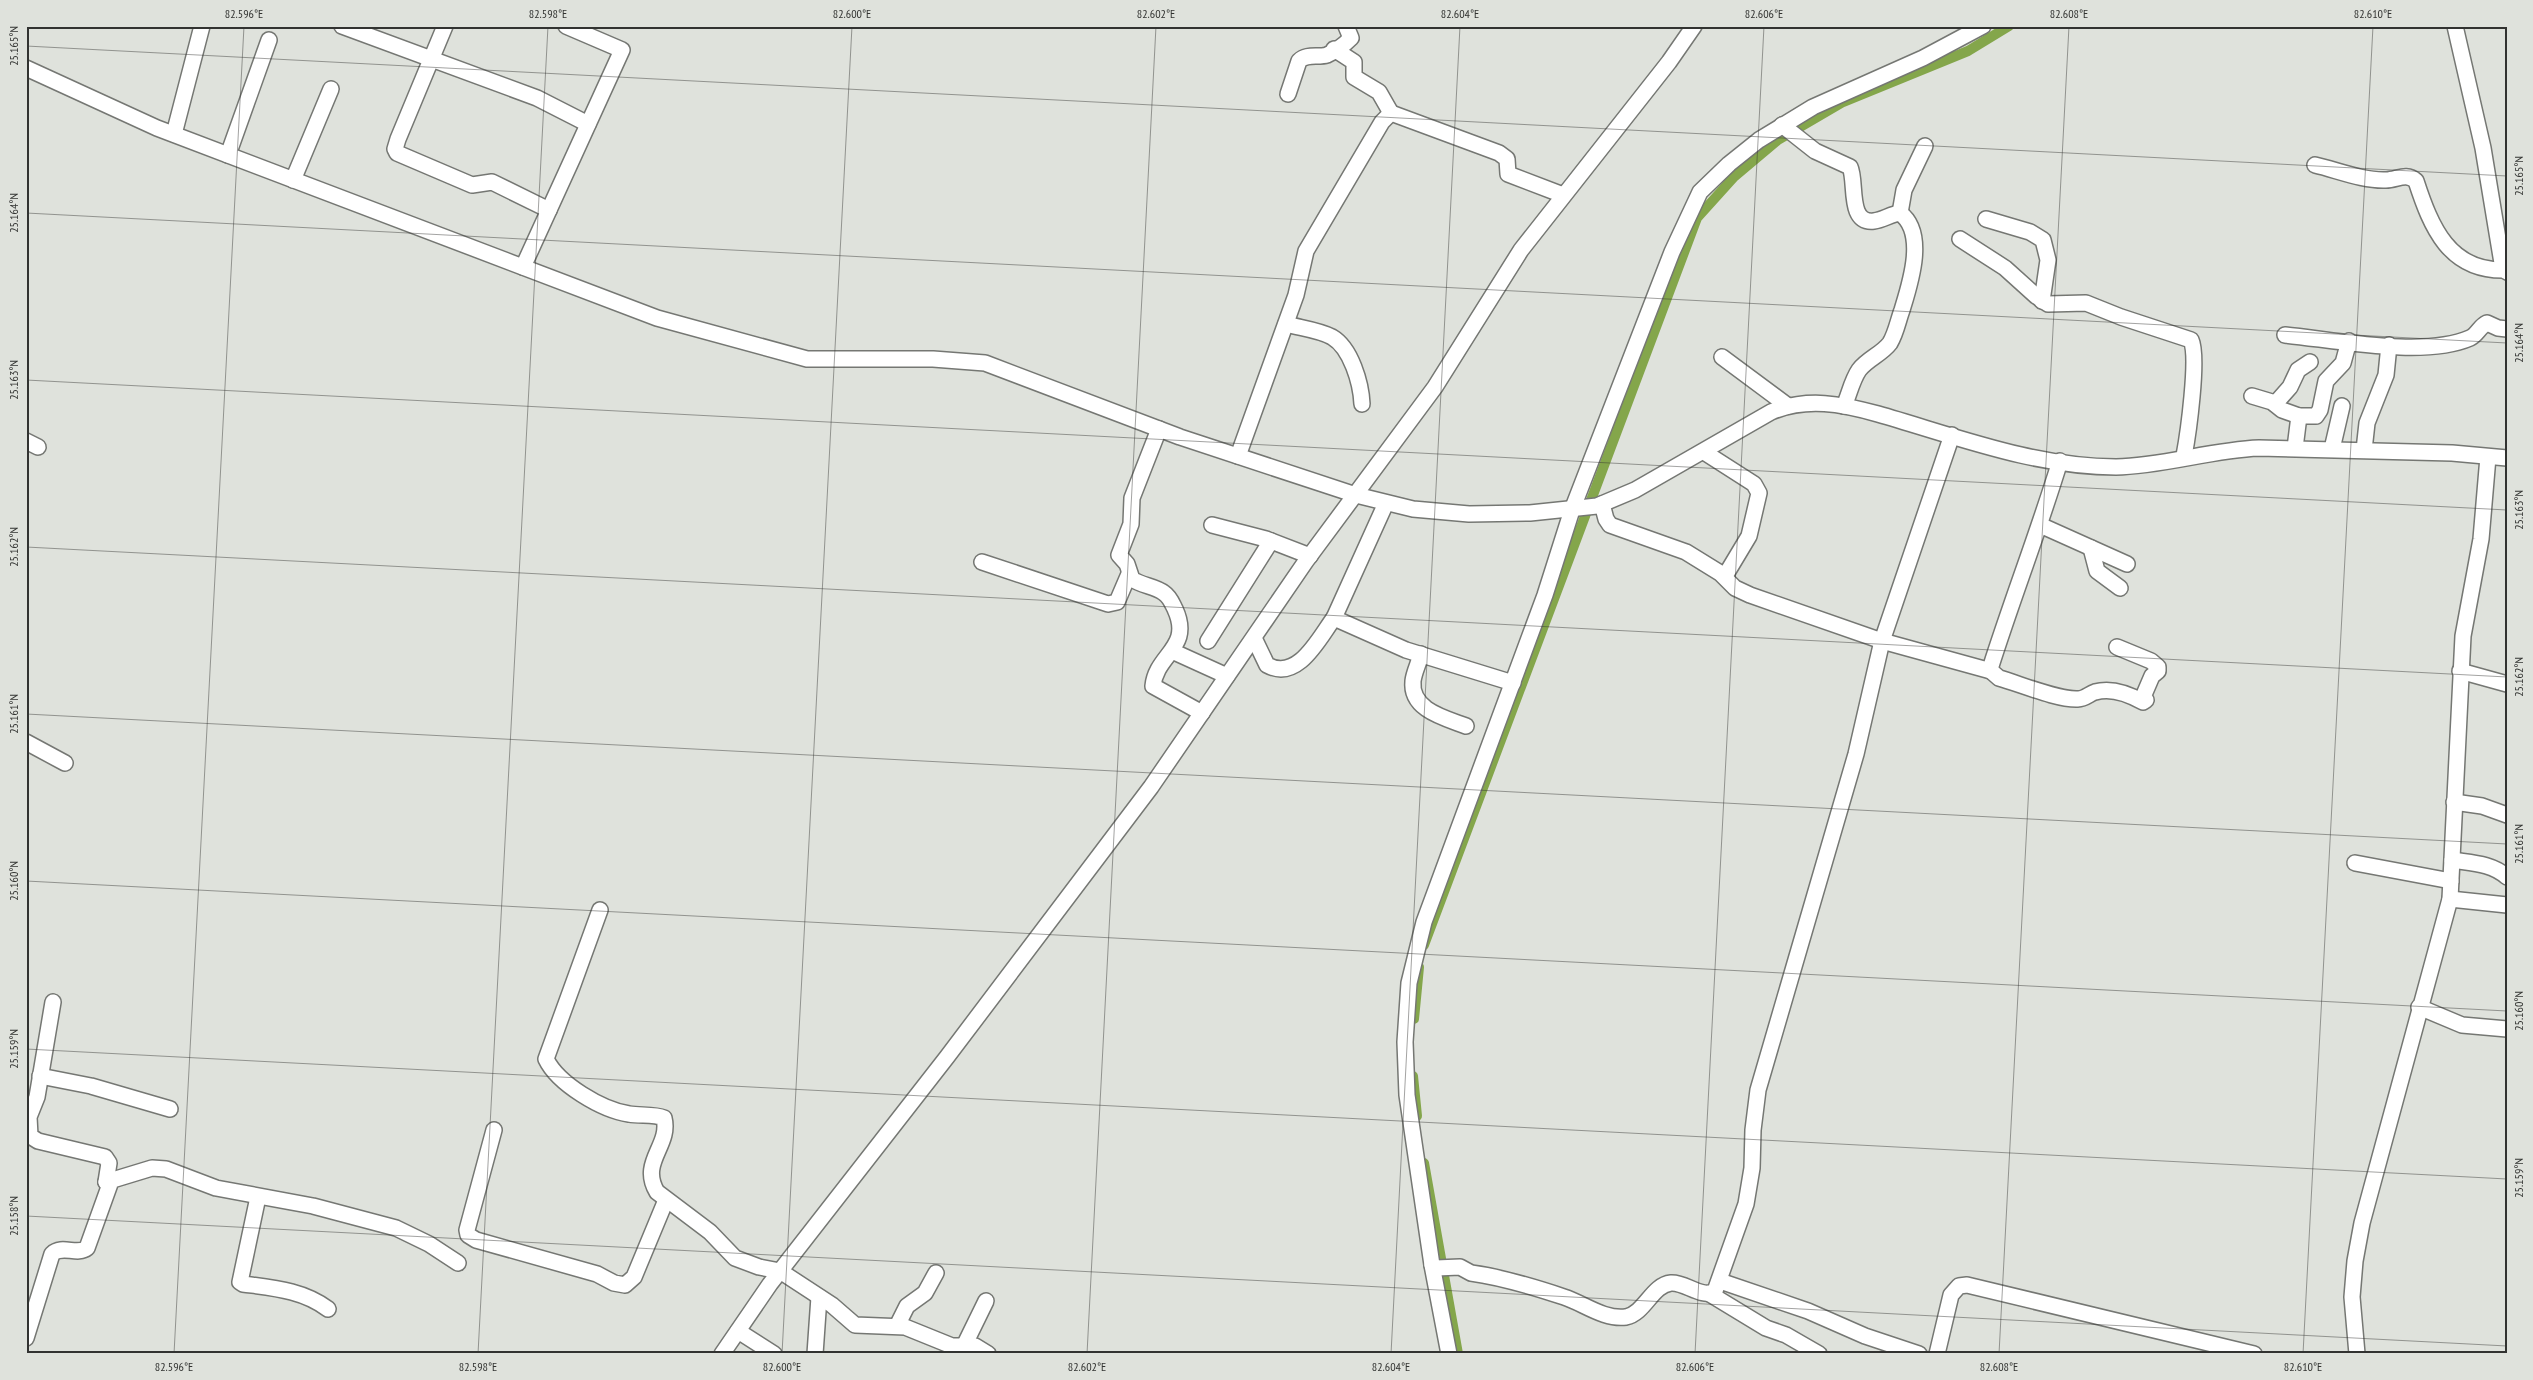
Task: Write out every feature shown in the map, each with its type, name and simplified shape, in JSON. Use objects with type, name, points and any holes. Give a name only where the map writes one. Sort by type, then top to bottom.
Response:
[{"type":"street","points":[[174,134],[202,26]]},
{"type":"street","points":[[342,26],[536,98],[588,124]]},
{"type":"street","points":[[446,26],[398,138],[397,153],[472,185],[492,182],[549,210]]},
{"type":"street","points":[[523,267],[622,50],[566,26]]},
{"type":"street","points":[[1288,94],[1297,66],[1303,58],[1328,54],[1334,49],[1342,47],[1351,38],[1346,26]]},
{"type":"street","points":[[722,1354],[780,1271],[1151,787],[1310,556],[1435,388],[1521,250],[1670,62],[1694,26]]},
{"type":"street","points":[[1448,1354],[1407,1095],[1405,1042],[1409,983],[1424,922],[1644,322],[1690,209],[1700,192],[1729,164],[1813,107],[1923,58],[1983,26]]},
{"type":"street","points":[[2315,164],[2377,180],[2406,176],[2412,177],[2416,181],[2426,212],[2435,229],[2455,253],[2481,270],[2506,271],[2498,244],[2483,148],[2455,26]]},
{"type":"street","points":[[228,155],[269,40]]},
{"type":"street","points":[[1334,49],[1354,62],[1354,77],[1378,92],[1391,113],[1499,154],[1507,159],[1508,174],[1563,195]]},
{"type":"street","points":[[26,68],[174,134],[657,318],[807,359],[933,359],[986,363],[1159,429],[1356,495],[1413,509],[1469,514],[1599,505],[1635,490],[1771,412],[1788,406],[1820,402],[1844,406],[2015,452],[2060,461],[2115,466],[2138,465],[2236,449],[2364,450],[2507,458]]},
{"type":"street","points":[[293,180],[331,89]]},
{"type":"street","points":[[1238,456],[1296,295],[1302,263],[1313,237],[1382,122],[1391,113]]},
{"type":"street","points":[[1784,126],[1815,151],[1850,167],[1855,204],[1862,218],[1875,221],[1900,213]]},
{"type":"street","points":[[1900,213],[1904,190],[1924,146]]},
{"type":"street","points":[[1844,406],[1858,370],[1885,349],[1894,335],[1908,290],[1915,254],[1914,243],[1909,222],[1900,213]]},
{"type":"street","points":[[1986,219],[2030,232],[2043,240],[2048,260],[2042,301]]},
{"type":"street","points":[[1960,240],[2005,268],[2042,301],[2055,305],[2075,302],[2086,303],[2121,317],[2191,340],[2193,353],[2190,428],[2184,456]]},
{"type":"street","points":[[2285,335],[2389,345],[2420,346],[2455,342],[2473,337],[2480,326],[2486,322],[2507,330]]},
{"type":"street","points":[[1286,324],[1330,336],[1342,346],[1360,384],[1362,404]]},
{"type":"street","points":[[2252,396],[2275,404],[2282,410],[2299,416],[2319,414],[2326,381],[2343,363],[2349,341]]},
{"type":"street","points":[[2364,450],[2367,423],[2386,375],[2389,345]]},
{"type":"street","points":[[1722,357],[1788,406]]},
{"type":"street","points":[[2275,404],[2290,387],[2298,370],[2310,362]]},
{"type":"street","points":[[2332,449],[2342,406]]},
{"type":"street","points":[[2295,448],[2299,416]]},
{"type":"street","points":[[1159,429],[1132,498],[1131,524],[1119,552],[1121,559],[1127,564],[1129,574],[1137,582],[1164,592],[1179,620],[1181,633],[1172,651],[1158,671],[1153,686],[1202,713]]},
{"type":"street","points":[[1710,1294],[1715,1292],[1720,1281],[1743,1215],[1750,1186],[1753,1130],[1758,1090],[1858,745],[1882,642],[1952,435]]},
{"type":"street","points":[[1704,452],[1754,484],[1760,493],[1749,536],[1725,576]]},
{"type":"street","points":[[2357,1354],[2352,1297],[2355,1261],[2364,1214],[2450,899],[2460,672],[2465,619],[2483,526],[2488,457]]},
{"type":"street","points":[[1991,671],[2016,587],[2040,525],[2060,461]]},
{"type":"street","points":[[1254,638],[1267,665],[1279,669],[1288,668],[1299,663],[1334,618],[1386,503]]},
{"type":"street","points":[[1599,505],[1610,525],[1686,552],[1725,576],[1736,588],[1750,595],[1882,642],[1991,671],[1999,678],[2071,699],[2084,699],[2100,691],[2117,691],[2127,693],[2143,702],[2146,700],[2143,697],[2152,676],[2158,672],[2158,667],[2151,661],[2117,647]]},
{"type":"street","points":[[1212,525],[1271,541],[1310,556]]},
{"type":"street","points":[[2040,525],[2127,564]]},
{"type":"street","points":[[1208,641],[1271,541]]},
{"type":"street","points":[[2091,548],[2097,571],[2120,588]]},
{"type":"street","points":[[982,562],[1108,604],[1117,602],[1129,574]]},
{"type":"street","points":[[1334,618],[1391,644],[1513,683]]},
{"type":"street","points":[[1172,651],[1227,676]]},
{"type":"street","points":[[1421,654],[1413,680],[1414,694],[1433,713],[1466,726]]},
{"type":"street","points":[[2460,672],[2507,684]]},
{"type":"street","points":[[26,742],[65,763]]},
{"type":"street","points":[[2454,802],[2482,806],[2507,815]]},
{"type":"street","points":[[2452,860],[2486,865],[2500,870],[2507,877]]},
{"type":"street","points":[[2355,864],[2451,881]]},
{"type":"street","points":[[2450,899],[2507,905]]},
{"type":"street","points":[[600,910],[546,1059],[565,1084],[604,1106],[627,1114],[664,1118],[661,1142],[650,1172],[652,1183],[666,1200],[710,1232],[735,1258],[759,1267],[780,1271],[819,1297],[855,1325],[897,1326],[914,1330],[952,1346],[975,1346],[988,1354]]},
{"type":"street","points":[[29,1117],[37,1097],[52,1002]]},
{"type":"street","points":[[2420,1007],[2462,1025],[2507,1029]]},
{"type":"street","points":[[40,1076],[91,1086],[170,1109]]},
{"type":"street","points":[[26,1099],[30,1136],[33,1139],[93,1153],[108,1160],[106,1182]]},
{"type":"street","points":[[494,1130],[467,1230],[468,1235],[476,1240],[597,1274],[614,1283],[625,1285],[634,1277],[666,1200]]},
{"type":"street","points":[[106,1182],[159,1168],[216,1188],[312,1206],[396,1228],[429,1244],[458,1263]]},
{"type":"street","points":[[26,1338],[29,1321],[52,1254],[58,1250],[82,1251],[87,1248],[110,1184],[106,1182]]},
{"type":"street","points":[[258,1197],[240,1282],[295,1293],[310,1298],[328,1310]]},
{"type":"street","points":[[1434,1266],[1460,1267],[1470,1273],[1563,1296],[1602,1314],[1616,1317],[1636,1312],[1664,1285],[1670,1283],[1710,1294],[1766,1328],[1786,1335],[1819,1354]]},
{"type":"street","points":[[897,1326],[907,1306],[925,1294],[936,1272]]},
{"type":"street","points":[[1720,1281],[1808,1311],[1865,1336],[1919,1354]]},
{"type":"street","points":[[1937,1354],[1952,1295],[1959,1286],[1967,1285],[2254,1354]]},
{"type":"street","points":[[816,1354],[819,1297]]},
{"type":"street","points":[[964,1346],[986,1300]]},
{"type":"street","points":[[738,1332],[774,1354]]},
{"type":"waterway","points":[[1424,945],[1697,218],[1734,177],[1778,140],[1843,102],[1968,51],[2009,26]]},
{"type":"waterway","points":[[1414,1019],[1419,967]]},
{"type":"waterway","points":[[1413,1076],[1417,1116]]},
{"type":"waterway","points":[[1424,1163],[1458,1354]]}]
